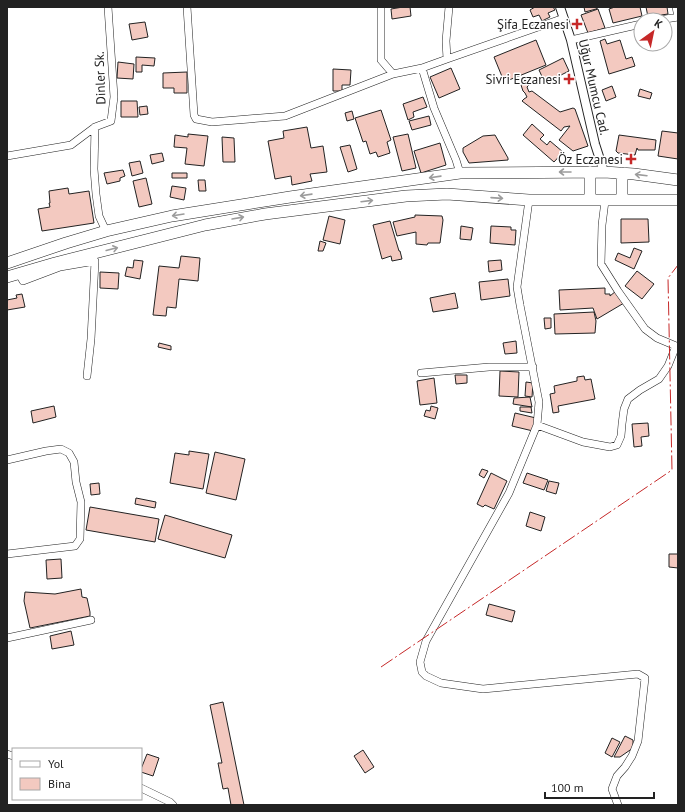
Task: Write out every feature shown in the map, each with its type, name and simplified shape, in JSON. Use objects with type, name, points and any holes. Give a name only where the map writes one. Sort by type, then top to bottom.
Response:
[{"type":"highway","points":[[590,172],[590,200]]},
{"type":"highway","points":[[7,263],[106,231],[188,214],[290,197],[460,173],[604,172],[678,180]]},
{"type":"highway","points":[[622,173],[622,200]]},
{"type":"highway","points":[[7,278],[55,263],[204,225],[265,214],[413,196],[447,194],[529,200],[678,200]]},
{"type":"street","name":"Dinler Sk.","points":[[95,127],[111,121],[114,97],[108,7]]},
{"type":"street","points":[[187,7],[194,115],[196,119],[212,122],[285,116],[393,74],[422,68],[446,58],[564,18]]},
{"type":"street","points":[[381,7],[381,60],[393,74]]},
{"type":"street","points":[[446,58],[449,7]]},
{"type":"street","name":"Uğur Mumcu Cad.","points":[[560,7],[571,40],[595,144],[604,172]]},
{"type":"street","points":[[676,7],[678,17]]},
{"type":"street","points":[[571,40],[633,26]]},
{"type":"street","points":[[422,68],[434,108],[460,173]]},
{"type":"street","points":[[7,156],[71,145],[95,127]]},
{"type":"street","points":[[95,127],[94,169],[96,194],[99,216],[106,231]]},
{"type":"street","points":[[529,200],[518,287],[539,402],[537,425],[508,493],[426,641],[420,662],[422,672],[426,676],[441,682],[483,689],[638,674],[645,678],[638,741],[632,756],[617,776],[612,789],[618,805]]},
{"type":"street","points":[[537,425],[583,442],[610,447],[617,445],[622,436],[624,409],[628,399],[659,379],[668,366],[677,346],[657,338],[645,329],[601,264],[602,225],[605,201]]},
{"type":"street","points":[[19,274],[23,281],[60,267],[95,261],[91,339],[87,376]]},
{"type":"street","points":[[421,373],[489,367],[532,367]]},
{"type":"street","points":[[7,460],[61,449],[69,453],[74,462],[76,482],[81,502],[80,539],[75,546],[7,554]]},
{"type":"street","points":[[7,638],[91,620]]},
{"type":"street","points":[[142,788],[170,802],[173,805]]},
{"type":"building","points":[[410,7],[411,16],[392,19],[391,9]]},
{"type":"building","points":[[535,7],[553,7],[555,10],[548,13],[550,17],[542,21],[539,15],[533,17],[530,10]]},
{"type":"building","points":[[584,7],[599,7],[585,12]]},
{"type":"building","points":[[615,7],[640,7],[641,12],[633,12],[633,18],[613,23],[609,9]]},
{"type":"building","points":[[646,7],[667,7],[668,12],[647,12]]},
{"type":"building","points":[[598,9],[605,28],[588,33],[581,15]]},
{"type":"building","points":[[145,22],[148,37],[132,40],[129,24]]},
{"type":"building","points":[[605,39],[607,44],[620,40],[626,59],[632,57],[635,66],[609,74],[600,41]]},
{"type":"building","points":[[536,40],[546,65],[509,80],[508,76],[503,79],[494,57]]},
{"type":"building","points":[[136,57],[155,58],[154,66],[142,65],[142,72],[136,72]]},
{"type":"building","points":[[563,58],[569,71],[545,83],[539,70]]},
{"type":"building","points":[[118,62],[134,64],[133,79],[117,78]]},
{"type":"building","points":[[451,68],[460,89],[439,98],[430,77]]},
{"type":"building","points":[[333,69],[351,70],[350,85],[342,85],[342,91],[333,91]]},
{"type":"building","points":[[187,72],[187,93],[174,93],[174,88],[163,88],[163,73]]},
{"type":"building","points":[[525,80],[530,84],[527,87],[529,92],[532,91],[560,112],[573,108],[575,109],[588,146],[573,151],[559,140],[570,126],[564,127],[561,131],[522,101],[527,97],[521,85]]},
{"type":"building","points":[[612,86],[616,97],[606,101],[602,90]]},
{"type":"building","points":[[640,89],[652,93],[650,99],[638,96]]},
{"type":"building","points":[[423,97],[427,107],[413,112],[414,117],[408,120],[403,104]]},
{"type":"building","points":[[121,101],[137,101],[138,117],[121,117]]},
{"type":"building","points":[[147,106],[148,114],[140,115],[139,107]]},
{"type":"building","points":[[381,110],[391,140],[387,142],[390,153],[378,157],[376,152],[370,154],[366,141],[363,142],[355,118]]},
{"type":"building","points":[[352,111],[354,119],[347,121],[345,113]]},
{"type":"building","points":[[429,116],[431,125],[412,130],[409,121]]},
{"type":"building","points":[[532,124],[544,135],[540,139],[547,145],[550,141],[563,152],[554,162],[523,135]]},
{"type":"building","points":[[307,127],[311,148],[323,146],[327,172],[310,174],[312,181],[292,185],[291,176],[275,179],[268,141],[284,138],[283,131]]},
{"type":"building","points":[[662,131],[678,133],[678,159],[658,156]]},
{"type":"building","points":[[188,134],[208,136],[204,166],[185,164],[187,148],[174,147],[175,135],[188,137]]},
{"type":"building","points":[[408,134],[416,168],[402,171],[393,137]]},
{"type":"building","points":[[495,135],[508,160],[469,163],[463,152],[463,148],[483,136]]},
{"type":"building","points":[[619,135],[656,140],[655,150],[638,150],[637,148],[635,155],[618,153],[616,151]]},
{"type":"building","points":[[222,137],[234,138],[235,162],[223,162]]},
{"type":"building","points":[[440,143],[446,165],[421,173],[414,151]]},
{"type":"building","points":[[350,145],[357,169],[348,172],[340,147]]},
{"type":"building","points":[[162,153],[164,161],[152,164],[150,155]]},
{"type":"building","points":[[140,161],[143,173],[132,176],[129,163]]},
{"type":"building","points":[[123,170],[125,176],[120,178],[120,181],[107,184],[104,173]]},
{"type":"building","points":[[172,173],[187,173],[187,178],[172,178]]},
{"type":"building","points":[[146,178],[152,204],[139,207],[133,181]]},
{"type":"building","points":[[198,180],[205,180],[206,191],[199,191]]},
{"type":"building","points":[[172,186],[186,188],[184,200],[170,197]]},
{"type":"building","points":[[68,188],[69,194],[89,191],[94,223],[42,231],[38,209],[50,207],[49,191]]},
{"type":"building","points":[[415,215],[442,216],[443,220],[440,243],[428,243],[427,245],[416,244],[416,232],[397,236],[393,222],[415,217]]},
{"type":"building","points":[[329,216],[345,220],[340,244],[323,240]]},
{"type":"building","points":[[621,219],[648,219],[649,242],[621,243]]},
{"type":"building","points":[[390,221],[402,259],[392,261],[391,256],[382,259],[373,225]]},
{"type":"building","points":[[461,226],[473,228],[471,240],[460,239]]},
{"type":"building","points":[[491,226],[511,227],[511,230],[516,230],[515,245],[490,243]]},
{"type":"building","points":[[320,241],[326,243],[323,251],[318,251]]},
{"type":"building","points":[[634,248],[642,251],[634,269],[615,260],[618,253],[630,258]]},
{"type":"building","points":[[181,256],[200,258],[198,281],[179,279],[176,308],[167,307],[166,316],[153,315],[159,266],[179,268]]},
{"type":"building","points":[[134,260],[143,261],[140,279],[125,276],[127,267],[133,268]]},
{"type":"building","points":[[501,260],[502,270],[489,272],[488,261]]},
{"type":"building","points":[[637,271],[654,284],[642,299],[625,286]]},
{"type":"building","points":[[100,272],[119,273],[118,289],[100,288]]},
{"type":"building","points":[[508,279],[510,296],[481,300],[479,282]]},
{"type":"building","points":[[605,288],[605,294],[610,294],[610,296],[616,291],[624,303],[597,319],[593,308],[560,310],[559,290]]},
{"type":"building","points":[[455,293],[458,308],[433,312],[430,298]]},
{"type":"building","points":[[22,294],[25,307],[7,310],[7,300],[17,298],[16,295]]},
{"type":"building","points":[[594,312],[596,321],[595,333],[555,334],[554,314]]},
{"type":"building","points":[[544,318],[551,318],[551,328],[545,329]]},
{"type":"building","points":[[516,341],[517,353],[505,354],[503,343]]},
{"type":"building","points":[[159,343],[171,346],[171,350],[158,347]]},
{"type":"building","points":[[500,371],[519,372],[518,397],[499,396]]},
{"type":"building","points":[[455,375],[467,375],[467,383],[456,384]]},
{"type":"building","points":[[584,376],[585,380],[591,379],[595,399],[558,406],[559,412],[553,413],[550,394],[555,393],[554,386],[577,381],[577,377]]},
{"type":"building","points":[[434,378],[437,403],[420,405],[417,381]]},
{"type":"building","points":[[526,382],[533,383],[532,397],[525,396]]},
{"type":"building","points":[[530,397],[532,407],[513,404],[514,398]]},
{"type":"building","points":[[54,406],[56,417],[33,423],[31,411]]},
{"type":"building","points":[[431,406],[438,408],[435,419],[424,416],[426,410],[430,411]]},
{"type":"building","points":[[520,407],[531,407],[532,413],[520,411]]},
{"type":"building","points":[[515,413],[536,418],[533,431],[512,426]]},
{"type":"building","points":[[648,423],[649,436],[641,437],[642,446],[634,447],[632,424]]},
{"type":"building","points":[[189,451],[209,454],[203,489],[170,483],[175,453],[189,455]]},
{"type":"building","points":[[215,452],[245,459],[236,500],[206,493]]},
{"type":"building","points":[[482,469],[488,471],[484,478],[479,475]]},
{"type":"building","points":[[491,473],[507,481],[494,509],[485,505],[483,507],[477,504]]},
{"type":"building","points":[[527,473],[548,480],[544,490],[523,483]]},
{"type":"building","points":[[549,481],[559,483],[556,494],[546,491]]},
{"type":"building","points":[[99,483],[100,494],[91,495],[90,484]]},
{"type":"building","points":[[136,498],[156,502],[155,508],[135,504]]},
{"type":"building","points":[[90,507],[159,519],[155,542],[86,530]]},
{"type":"building","points":[[530,512],[545,517],[541,531],[526,526]]},
{"type":"building","points":[[165,515],[232,535],[225,558],[158,539]]},
{"type":"building","points":[[669,554],[678,554],[678,568],[669,567]]},
{"type":"building","points":[[61,559],[62,578],[47,579],[46,560]]},
{"type":"building","points":[[81,589],[82,597],[87,598],[90,616],[30,628],[24,601],[25,592],[55,594]]},
{"type":"building","points":[[489,604],[515,611],[512,622],[486,615]]},
{"type":"building","points":[[71,631],[74,645],[52,649],[50,636]]},
{"type":"building","points":[[223,702],[244,805],[231,805],[228,788],[223,789],[218,763],[222,763],[210,705]]},
{"type":"building","points":[[625,736],[633,740],[633,748],[620,757],[614,757]]},
{"type":"building","points":[[612,738],[620,742],[612,757],[605,753]]},
{"type":"building","points":[[363,750],[374,767],[365,773],[354,756]]},
{"type":"building","points":[[147,754],[159,758],[153,776],[142,772],[142,766]]},
{"type":"power","points":[[381,667],[672,470],[668,278],[678,265]]},
{"type":"place","name":"Şifa Eczanesi","points":[[577,24]]},
{"type":"place","name":"Sivri Eczanesi","points":[[569,79]]},
{"type":"place","name":"Öz Eczanesi","points":[[631,159]]}]
